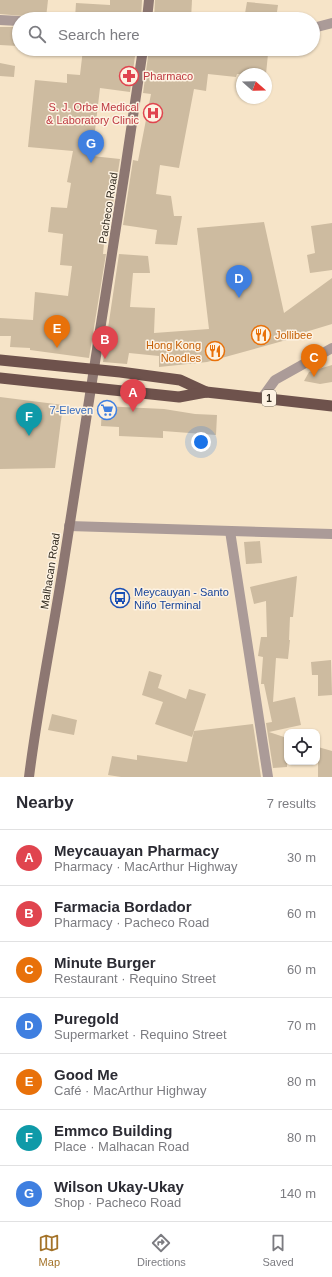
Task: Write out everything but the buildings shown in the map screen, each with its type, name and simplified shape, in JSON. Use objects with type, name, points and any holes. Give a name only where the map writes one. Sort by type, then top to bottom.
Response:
[{"type":"highway","name":"1","points":[[0,360],[180,380],[206,392]]},
{"type":"highway","name":"1","points":[[0,378],[179,397],[206,392],[332,406]]},
{"type":"main road","points":[[148,12],[149,0]]},
{"type":"main road","name":"Pacheco Road","points":[[95,370],[143,56]]},
{"type":"main road","name":"Malhacan Road","points":[[29,777],[34,735],[95,370]]},
{"type":"street","points":[[0,20],[12,21]]},
{"type":"street","points":[[320,26],[332,23]]},
{"type":"street","points":[[262,398],[275,380],[332,348]]},
{"type":"street","points":[[69,526],[332,534]]},
{"type":"street","points":[[230,531],[268,777]]},
{"type":"place","name":"Pharmaco","points":[[129,76]]},
{"type":"place","name":"S. J. Orbe Medical & Laboratory Clinic","points":[[153,113]]},
{"type":"place","name":"Wilson Ukay-Ukay","points":[[91,163]]},
{"type":"place","name":"Puregold","points":[[239,298]]},
{"type":"place","name":"Jollibee","points":[[261,335]]},
{"type":"place","name":"Good Me","points":[[57,348]]},
{"type":"place","name":"Hong Kong Noodles","points":[[215,351]]},
{"type":"place","name":"Farmacia Bordador","points":[[105,359]]},
{"type":"place","name":"Minute Burger","points":[[314,377]]},
{"type":"place","name":"7-Eleven","points":[[107,410]]},
{"type":"place","name":"Meycauayan Pharmacy","points":[[133,412]]},
{"type":"place","name":"Emmco Building","points":[[29,436]]},
{"type":"place","name":"Meycauyan - Santo Niño Terminal","points":[[120,598]]}]
